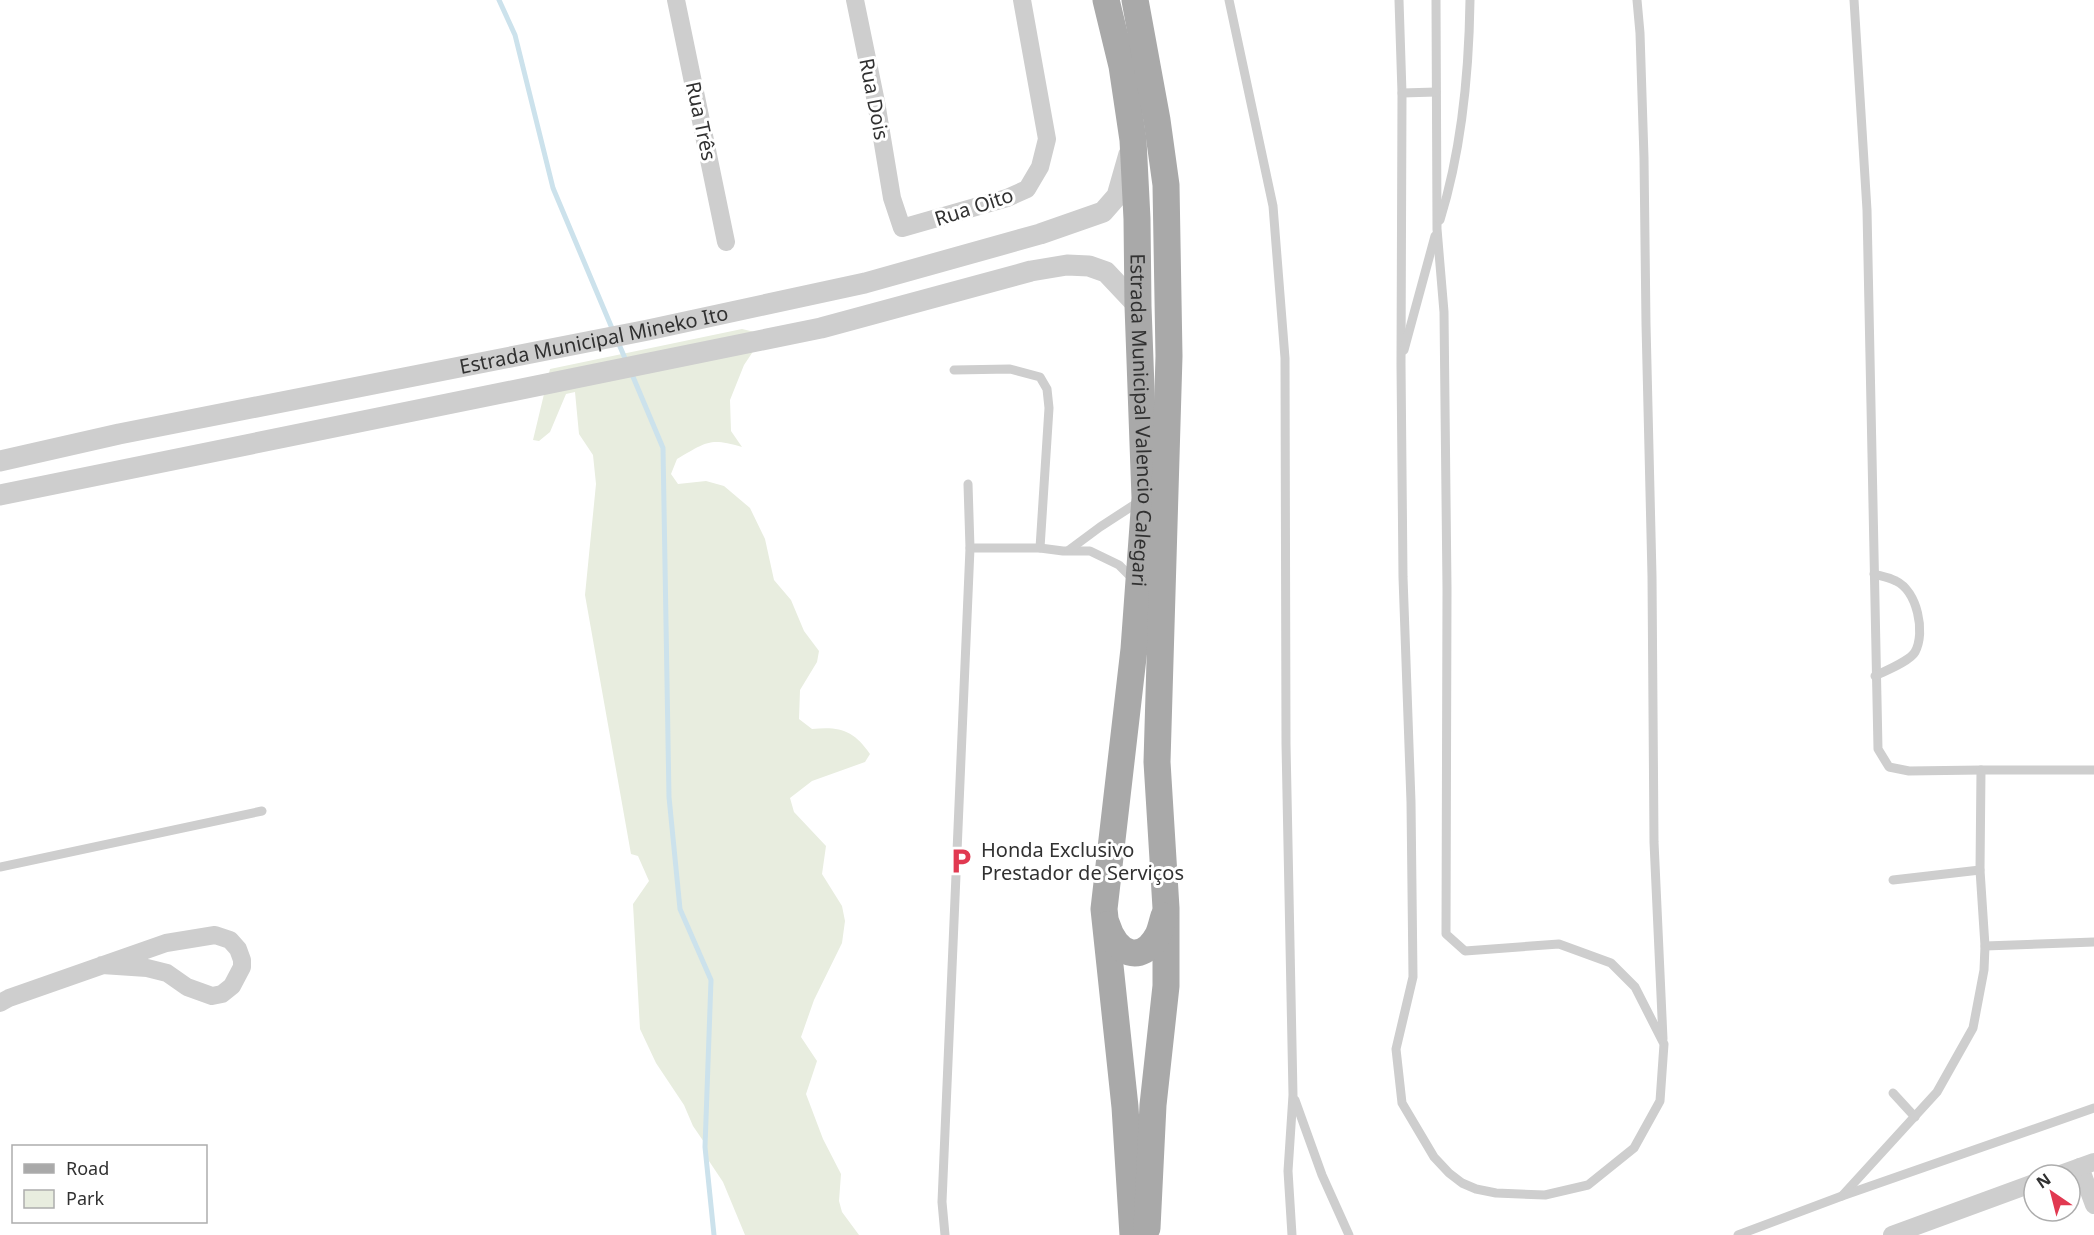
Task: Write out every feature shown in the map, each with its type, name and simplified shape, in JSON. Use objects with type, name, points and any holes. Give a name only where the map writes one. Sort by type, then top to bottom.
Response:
[{"type":"main road","name":"Estrada Municipal Valencio Calegari","points":[[1106,0],[1122,66],[1133,140],[1145,498],[1126,724],[1104,909],[1125,1107],[1133,1235]]},
{"type":"main road","name":"Estrada Municipal Valencio Calegari","points":[[1135,0],[1157,120],[1166,186],[1169,356],[1157,762],[1166,908],[1166,986],[1153,1105],[1147,1235]]},
{"type":"main road","points":[[1104,909],[1111,936],[1119,948],[1130,953],[1142,951],[1154,941],[1159,933],[1166,908]]},
{"type":"street","name":"Rua Três","points":[[676,0],[726,242]]},
{"type":"street","name":"Rua Dois","points":[[855,0],[876,102],[891,198]]},
{"type":"street","name":"Rua Oito","points":[[891,198],[902,228],[1006,198],[1027,189],[1040,167],[1047,139],[1022,0]]},
{"type":"street","name":"Estrada Municipal Mineko Ito","points":[[0,461],[153,428],[581,344],[865,283],[1040,234],[1102,212],[1117,196],[1133,140]]},
{"type":"street","name":"Estrada Municipal Mineko Ito","points":[[0,495],[821,328],[1031,272],[1067,265],[1089,266],[1106,272],[1138,306]]},
{"type":"street","points":[[44,486],[63,471],[63,463],[58,456],[45,451]]},
{"type":"street","points":[[0,1003],[9,998],[102,965],[166,943],[215,935],[230,940],[238,949],[242,960],[242,968],[232,986],[222,994],[212,996],[187,987],[167,973],[147,968],[102,965]]},
{"type":"street","points":[[2087,1165],[2094,1205]]},
{"type":"street","points":[[1892,1235],[1921,1230],[2022,1189]]},
{"type":"lane","points":[[1399,0],[1402,93],[1403,577],[1411,790],[1413,977],[1396,1049],[1402,1103],[1434,1157],[1462,1183],[1476,1189],[1496,1193],[1545,1195],[1588,1185],[1634,1148],[1660,1101],[1664,1044],[1654,842],[1652,576],[1644,158],[1637,0]]},
{"type":"lane","points":[[1436,0],[1437,229],[1444,312],[1448,590],[1446,934],[1465,951],[1559,944],[1611,963],[1635,987],[1664,1044]]},
{"type":"lane","points":[[1401,364],[1446,200],[1465,106],[1470,0]]},
{"type":"lane","points":[[1854,0],[1867,210],[1878,749],[1889,767],[1909,771],[2094,770]]},
{"type":"lane","points":[[1228,1],[1273,206],[1285,358],[1286,732],[1293,1095],[1288,1171],[1292,1235]]},
{"type":"lane","points":[[1402,93],[1436,92]]},
{"type":"lane","points":[[954,370],[1010,369],[1040,377],[1047,389],[1049,408],[1040,548]]},
{"type":"lane","points":[[945,1235],[942,1203],[970,548],[968,484]]},
{"type":"lane","points":[[1069,550],[1145,498]]},
{"type":"lane","points":[[970,548],[1040,548],[1090,552],[1119,565],[1139,586]]},
{"type":"lane","points":[[1874,574],[1898,581],[1911,594],[1918,611],[1919,635],[1915,652],[1906,660],[1875,676]]},
{"type":"lane","points":[[1842,1196],[1937,1092],[1972,1028],[1984,969],[1985,946],[1980,870],[1982,770]]},
{"type":"lane","points":[[0,867],[262,811]]},
{"type":"lane","points":[[1893,880],[1980,870]]},
{"type":"lane","points":[[1985,946],[2094,942]]},
{"type":"lane","points":[[1893,1093],[1915,1117]]},
{"type":"lane","points":[[1293,1095],[1322,1175],[1349,1235]]},
{"type":"lane","points":[[1738,1235],[2094,1108]]},
{"type":"green space","points":[[742,329],[759,333],[760,341],[744,365],[730,400],[731,431],[742,447],[722,442],[708,443],[677,459],[671,474],[678,484],[706,481],[724,486],[750,508],[765,539],[774,580],[791,600],[804,631],[819,651],[817,662],[800,690],[799,719],[812,729],[830,728],[845,731],[858,740],[870,754],[865,762],[812,781],[790,798],[794,812],[826,846],[822,874],[842,906],[845,921],[842,943],[814,1000],[801,1037],[817,1061],[806,1094],[823,1139],[841,1174],[839,1201],[842,1212],[859,1235],[745,1235],[723,1182],[707,1158],[706,1145],[693,1126],[684,1105],[656,1063],[640,1029],[633,904],[649,881],[638,856],[631,854],[585,595],[596,484],[593,455],[579,434],[575,392],[566,394],[550,432],[539,441],[533,440],[550,369]]},
{"type":"waterway","points":[[499,0],[515,35],[553,188],[614,333]]},
{"type":"waterway","points":[[618,342],[627,363]]},
{"type":"waterway","points":[[631,372],[663,448],[669,797],[680,909],[711,980],[705,1147],[714,1235]]},
{"type":"place","name":"Honda Exclusivo Prestador de Serviços","points":[[961,861]]}]
